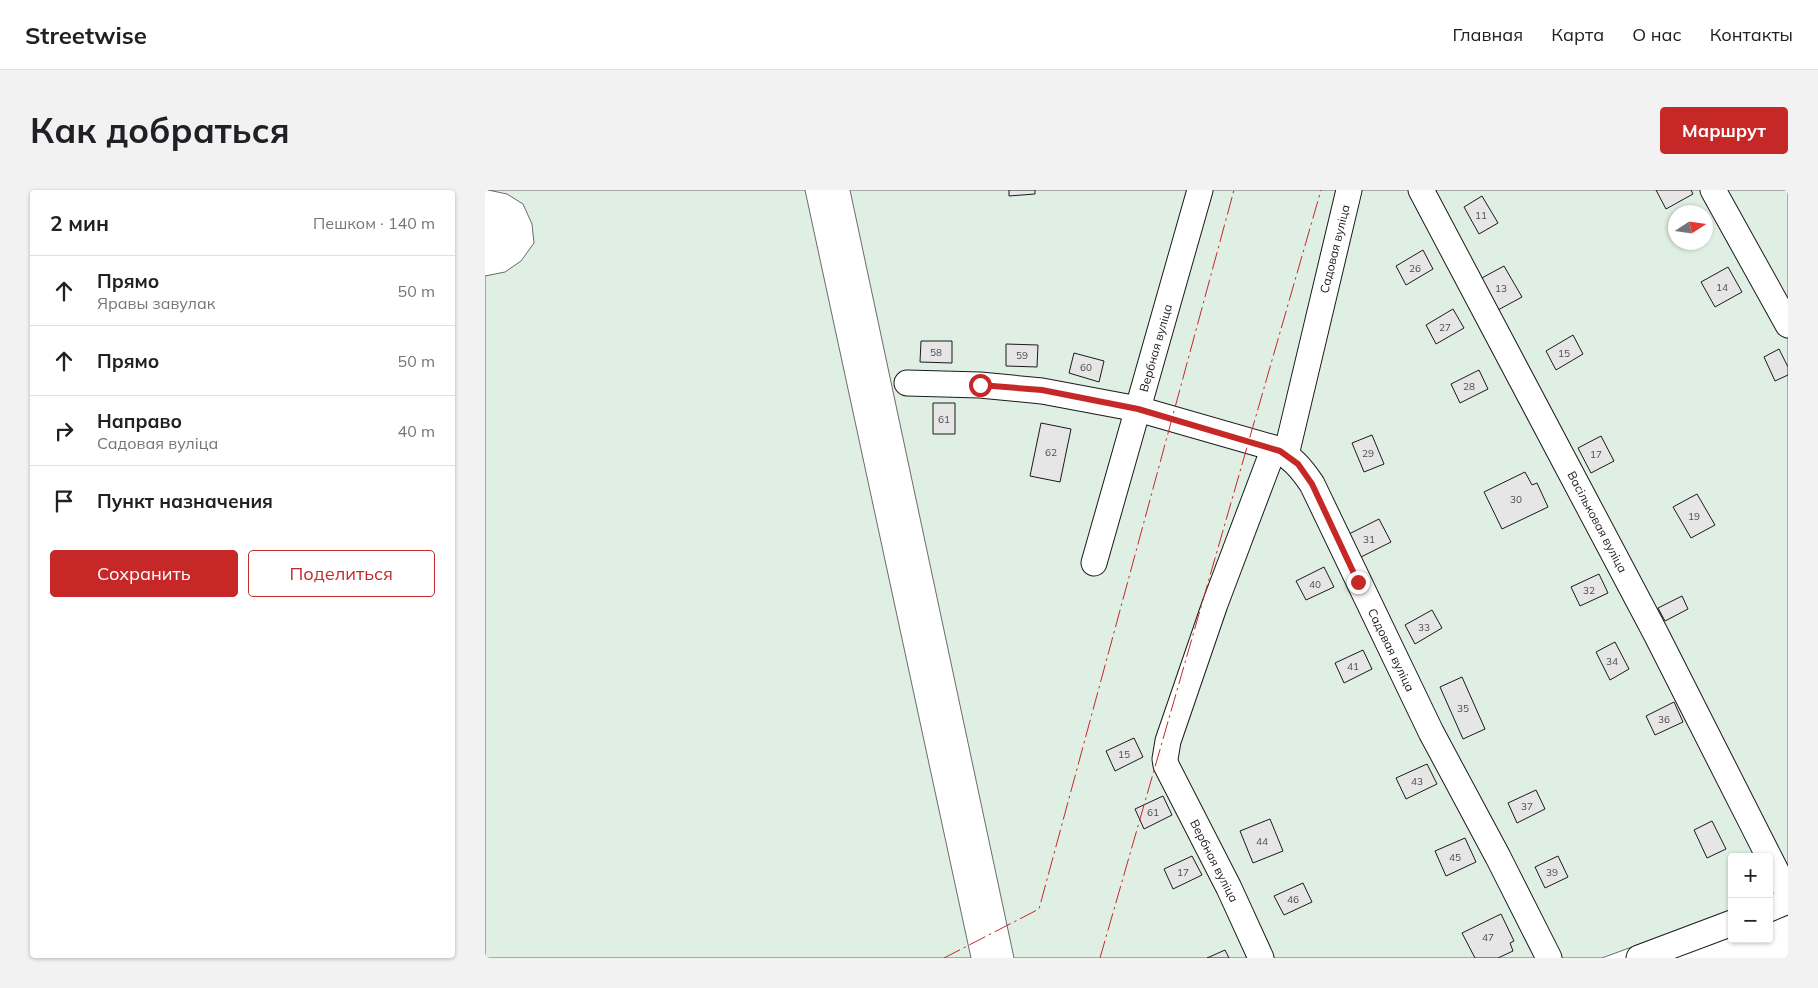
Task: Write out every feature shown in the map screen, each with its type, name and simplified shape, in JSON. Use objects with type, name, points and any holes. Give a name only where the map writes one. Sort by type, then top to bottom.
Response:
[{"type":"street","name":"Вербная вуліца","points":[[1094,563],[1200,190]]},
{"type":"street","name":"Садовая вуліца","points":[[1349,190],[1280,451],[1298,464],[1312,484],[1431,732],[1549,958]]},
{"type":"street","name":"Васільковая вуліца","points":[[1421,190],[1656,634],[1767,853]]},
{"type":"street","points":[[1713,190],[1788,325]]},
{"type":"street","points":[[907,384],[980,385],[1042,390],[1138,409],[1280,451]]},
{"type":"street","name":"Вербная вуліца","points":[[1261,958],[1229,888],[1166,765],[1165,759],[1169,741],[1191,675],[1240,536],[1280,451]]},
{"type":"street","name":"Васільковая вуліца","points":[[1773,865],[1788,894]]},
{"type":"street","points":[[1773,907],[1788,901]]},
{"type":"street","points":[[1639,958],[1728,925]]},
{"type":"green space","points":[[488,190],[805,190],[971,958],[485,958],[485,276],[505,272],[521,261],[534,243],[532,224],[523,204],[507,194]]},
{"type":"green space","points":[[850,190],[1788,190],[1788,889],[1773,895],[1773,853],[1728,853],[1728,911],[1602,958],[1014,958]]},
{"type":"building","points":[[1009,190],[1035,190],[1035,194],[1009,196]]},
{"type":"building","points":[[1656,190],[1691,190],[1693,194],[1673,205],[1668,205],[1666,209]]},
{"type":"building","points":[[1482,196],[1498,223],[1479,234],[1464,207]]},
{"type":"building","points":[[1423,250],[1433,269],[1406,285],[1396,266]]},
{"type":"building","points":[[1504,266],[1522,297],[1498,310],[1480,279]]},
{"type":"building","points":[[1728,267],[1742,292],[1715,307],[1701,282]]},
{"type":"building","points":[[1453,309],[1464,328],[1436,344],[1426,325]]},
{"type":"building","points":[[1573,335],[1583,354],[1556,370],[1546,351]]},
{"type":"building","points":[[921,341],[952,341],[952,363],[920,362]]},
{"type":"building","points":[[1006,344],[1038,345],[1037,367],[1006,366]]},
{"type":"building","points":[[1779,349],[1788,367],[1788,375],[1775,381],[1764,357]]},
{"type":"building","points":[[1074,353],[1104,361],[1099,382],[1069,373]]},
{"type":"building","points":[[1479,370],[1488,389],[1460,403],[1451,384]]},
{"type":"building","points":[[933,403],[955,403],[955,434],[933,434]]},
{"type":"building","points":[[1041,423],[1071,429],[1060,482],[1030,476]]},
{"type":"building","points":[[1372,435],[1384,464],[1364,472],[1352,443]]},
{"type":"building","points":[[1601,436],[1614,461],[1591,473],[1578,448]]},
{"type":"building","points":[[1525,472],[1532,485],[1537,483],[1548,507],[1502,529],[1484,492]]},
{"type":"building","points":[[1697,494],[1715,525],[1691,538],[1673,507]]},
{"type":"building","points":[[1379,519],[1391,542],[1359,558],[1347,535]]},
{"type":"building","points":[[1324,567],[1334,587],[1306,600],[1296,581]]},
{"type":"building","points":[[1599,574],[1608,593],[1580,606],[1571,587]]},
{"type":"building","points":[[1682,596],[1688,609],[1665,621],[1658,608]]},
{"type":"building","points":[[1432,610],[1442,628],[1415,644],[1405,625]]},
{"type":"building","points":[[1615,642],[1629,669],[1610,680],[1596,652]]},
{"type":"building","points":[[1363,650],[1372,669],[1344,683],[1335,663]]},
{"type":"building","points":[[1462,677],[1485,729],[1463,739],[1440,687]]},
{"type":"building","points":[[1674,702],[1683,722],[1655,735],[1646,716]]},
{"type":"building","points":[[1134,738],[1143,757],[1115,771],[1106,751]]},
{"type":"building","points":[[1427,764],[1437,784],[1406,799],[1396,778]]},
{"type":"building","points":[[1536,790],[1545,809],[1517,823],[1508,803]]},
{"type":"building","points":[[1163,796],[1172,815],[1144,829],[1135,809]]},
{"type":"building","points":[[1270,819],[1283,851],[1253,863],[1240,831]]},
{"type":"building","points":[[1712,821],[1726,849],[1707,858],[1694,830]]},
{"type":"building","points":[[1465,838],[1476,862],[1446,876],[1435,851]]},
{"type":"building","points":[[1192,856],[1202,875],[1173,889],[1164,869]]},
{"type":"building","points":[[1558,856],[1568,877],[1545,888],[1535,867]]},
{"type":"building","points":[[1303,883],[1312,902],[1284,915],[1274,896]]},
{"type":"building","points":[[1501,914],[1514,941],[1510,943],[1513,951],[1498,958],[1475,958],[1462,933]]},
{"type":"building","points":[[1225,950],[1229,958],[1207,958]]},
{"type":"power","points":[[944,958],[1039,909],[1234,190]]},
{"type":"power","points":[[1100,958],[1321,190]]},
{"type":"route","points":[[980,385],[1042,390],[1138,409],[1274,448],[1286,454],[1298,464],[1312,484],[1358,582]]}]
